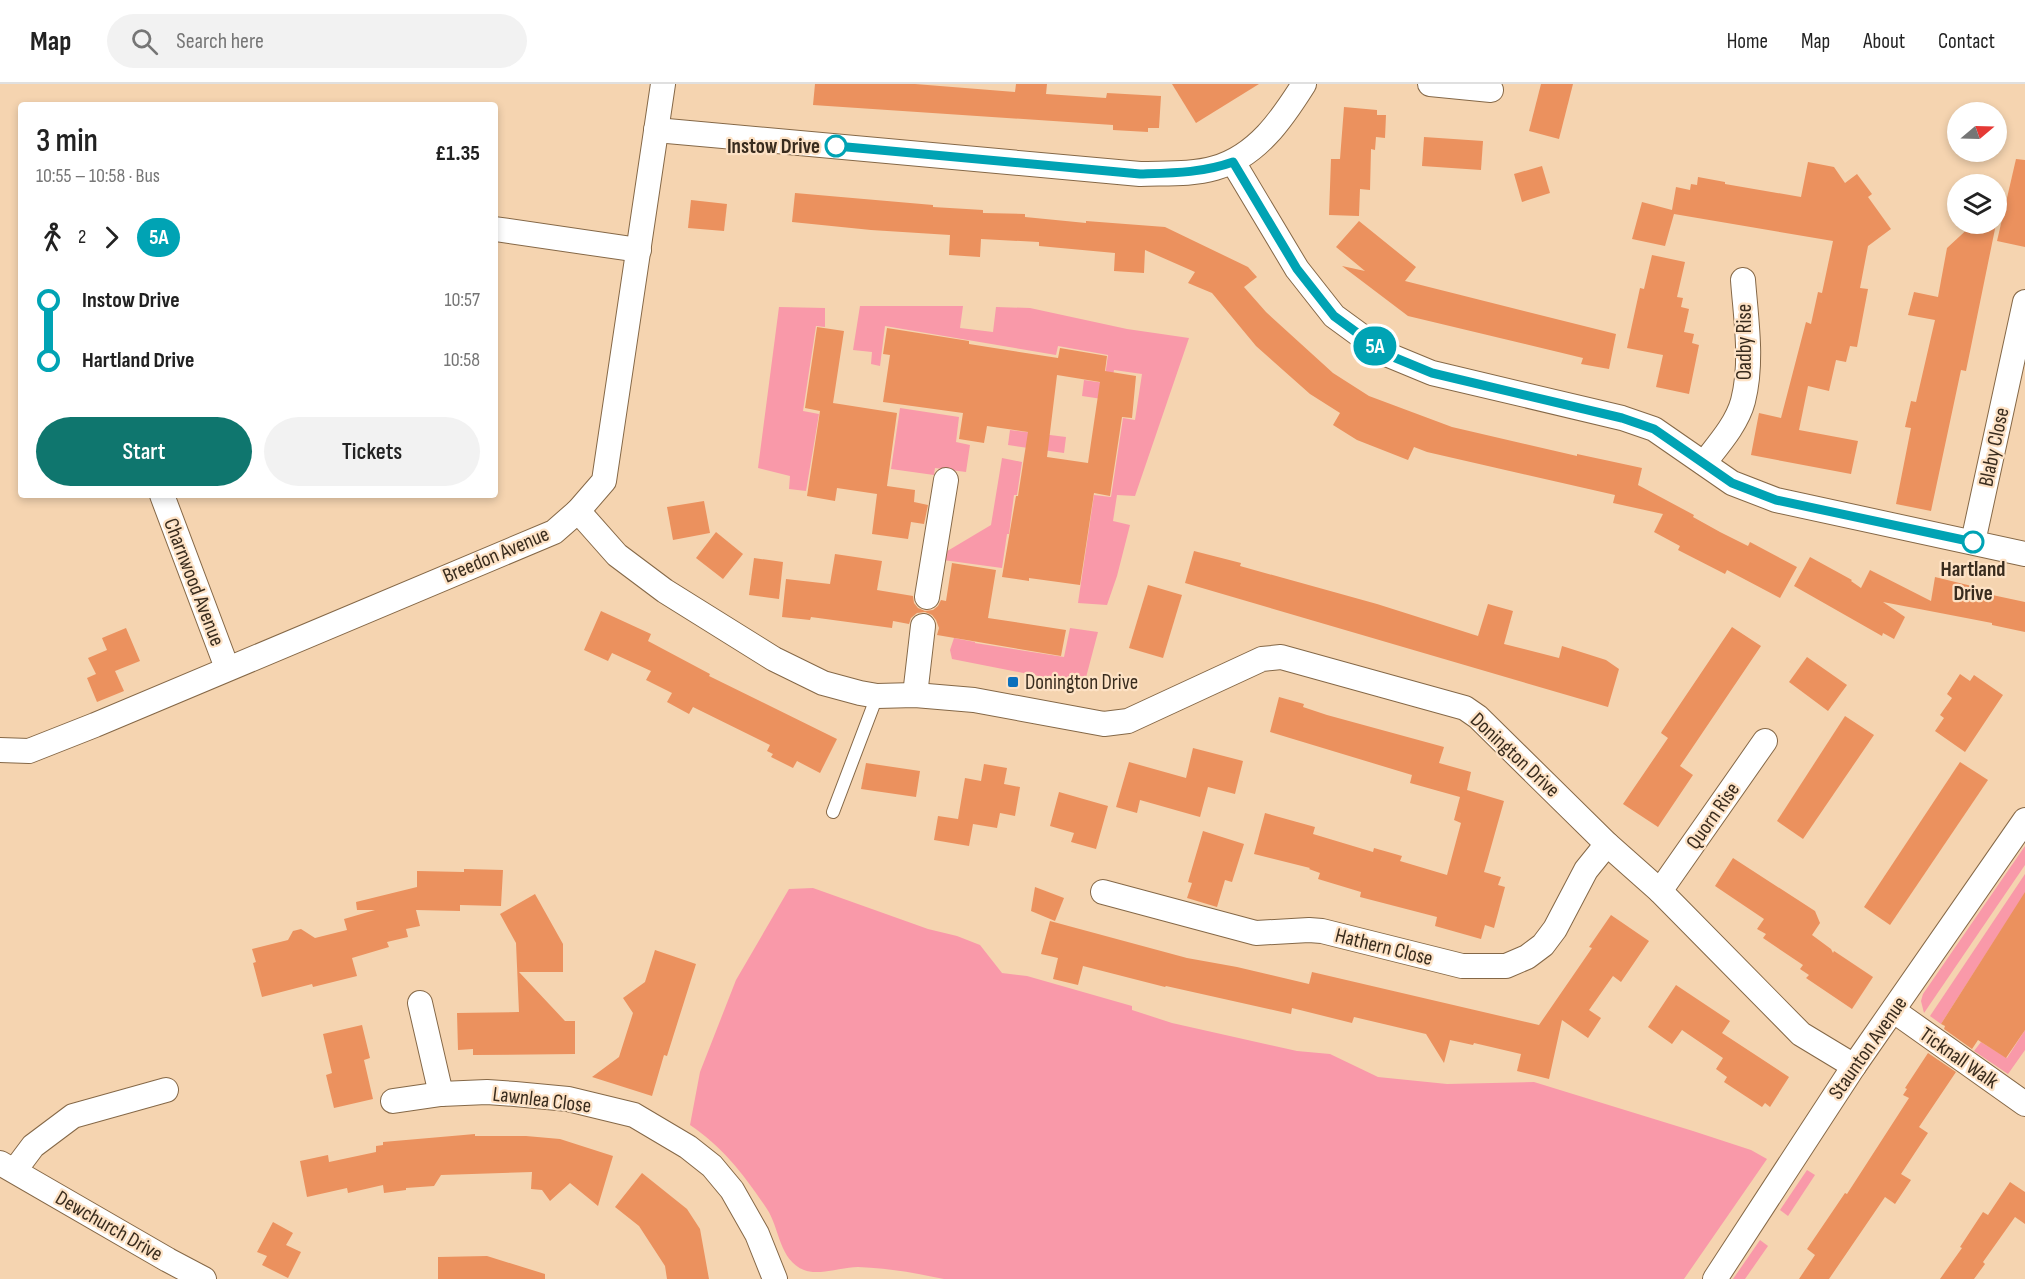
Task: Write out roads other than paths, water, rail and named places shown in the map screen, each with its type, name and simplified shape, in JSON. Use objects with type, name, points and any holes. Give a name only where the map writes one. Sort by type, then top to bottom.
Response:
[{"type":"street","name":"Breedon Avenue","points":[[0,750],[29,750],[95,725],[554,532],[578,511],[604,481],[663,84]]},
{"type":"street","points":[[656,130],[1140,174],[1189,172],[1214,169],[1233,162],[1262,142],[1304,84]]},
{"type":"street","points":[[1430,84],[1491,90]]},
{"type":"street","points":[[1233,162],[1297,269],[1334,316],[1386,354],[1432,373],[1622,418],[1654,429],[1732,483],[1776,500],[2025,554]]},
{"type":"street","points":[[498,229],[639,250]]},
{"type":"street","name":"Oadby Rise","points":[[1704,464],[1731,427],[1743,402],[1748,356],[1743,280]]},
{"type":"street","name":"Blaby Close","points":[[1973,542],[2024,312]]},
{"type":"street","points":[[927,597],[946,480]]},
{"type":"street","name":"Charnwood Avenue","points":[[163,498],[227,668]]},
{"type":"street","name":"Donington Drive","points":[[578,511],[617,555],[665,591],[774,659],[822,683],[877,696],[915,695],[974,700],[1104,724],[1128,721],[1262,658],[1281,657],[1465,708],[1478,717],[1607,844],[1660,891],[1801,1034],[1854,1066]]},
{"type":"street","points":[[915,695],[923,626]]},
{"type":"street","name":"Quorn Rise","points":[[1660,891],[1765,741]]},
{"type":"street","name":"Staunton Avenue","points":[[1715,1279],[1854,1066],[2025,820]]},
{"type":"street","name":"Hathern Close","points":[[1103,892],[1256,933],[1322,931],[1462,966],[1506,966],[1527,957],[1543,945],[1555,929],[1586,870],[1607,844]]},
{"type":"street","points":[[420,1003],[441,1094]]},
{"type":"street","name":"Ticknall Walk","points":[[1893,1011],[2025,1104]]},
{"type":"street","name":"Dewchurch Drive","points":[[166,1089],[73,1116],[7,1167],[204,1279]]},
{"type":"street","name":"Lawnlea Close","points":[[393,1101],[441,1094],[487,1092],[567,1099],[634,1115],[687,1147],[712,1166],[732,1190],[757,1234],[775,1279]]},
{"type":"lane","points":[[833,812],[877,696]]},
{"type":"place","name":"Instow Drive","points":[[836,146]]},
{"type":"place","name":"Hartland Drive","points":[[1973,542]]},
{"type":"place","name":"Donington Drive","points":[[1013,682]]}]
